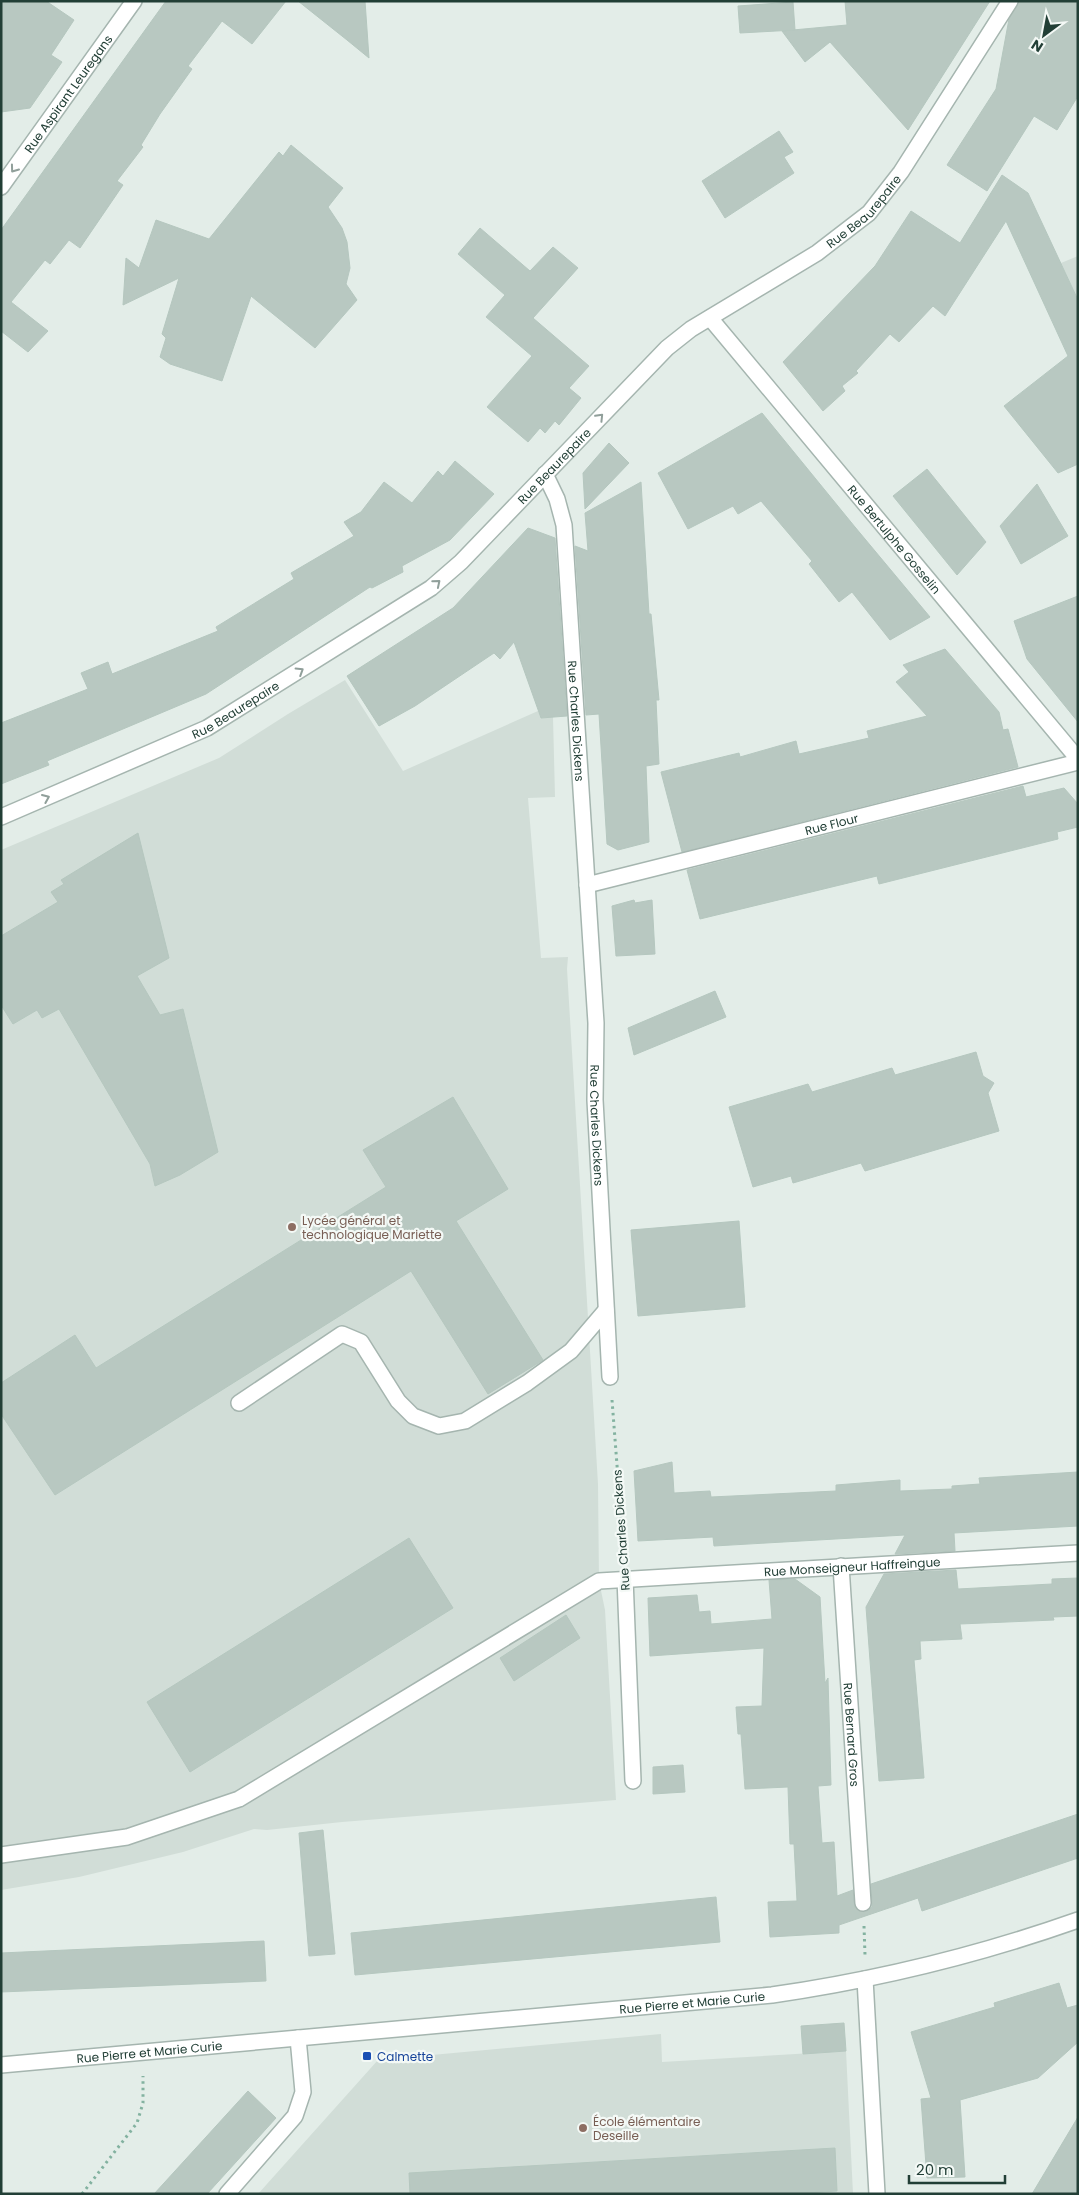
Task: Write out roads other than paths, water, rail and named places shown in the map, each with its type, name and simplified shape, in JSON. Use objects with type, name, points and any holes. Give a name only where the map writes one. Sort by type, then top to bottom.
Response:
[{"type":"street","name":"Rue Aspirant Leuregans","points":[[1,187],[134,1]]},
{"type":"street","name":"Rue Beaurepaire","points":[[1,817],[207,728],[415,600],[461,562],[667,348],[691,329],[817,253],[869,213],[896,180],[1010,1]]},
{"type":"street","name":"Rue Bertulphe Gosselin","points":[[710,318],[1078,761]]},
{"type":"street","name":"Rue Charles Dickens","points":[[545,474],[562,512],[564,525],[596,1023],[594,1100],[610,1377]]},
{"type":"street","name":"Rue Flour","points":[[587,885],[1078,761]]},
{"type":"street","points":[[239,1402],[342,1334],[361,1342],[398,1401],[413,1416],[439,1426],[465,1421],[527,1383],[572,1351],[606,1310]]},
{"type":"street","name":"Rue Monseigneur Haffreingue","points":[[1,1855],[127,1837],[239,1799],[599,1581],[1078,1553]]},
{"type":"street","name":"Rue Bernard Gros","points":[[841,1566],[864,1903]]},
{"type":"street","name":"Rue Charles Dickens","points":[[625,1578],[633,1781]]},
{"type":"street","name":"Rue Pierre et Marie Curie","points":[[1,2065],[772,1995],[865,1979],[960,1957],[1078,1920]]},
{"type":"street","points":[[865,1979],[877,2194]]},
{"type":"street","points":[[226,2194],[298,2111],[303,2092],[298,2038]]},
{"type":"place","name":"Lycée général et technologique Mariette","points":[[292,1227]]},
{"type":"place","name":"Calmette","points":[[367,2056]]},
{"type":"place","name":"École élémentaire Deseille","points":[[583,2128]]}]
